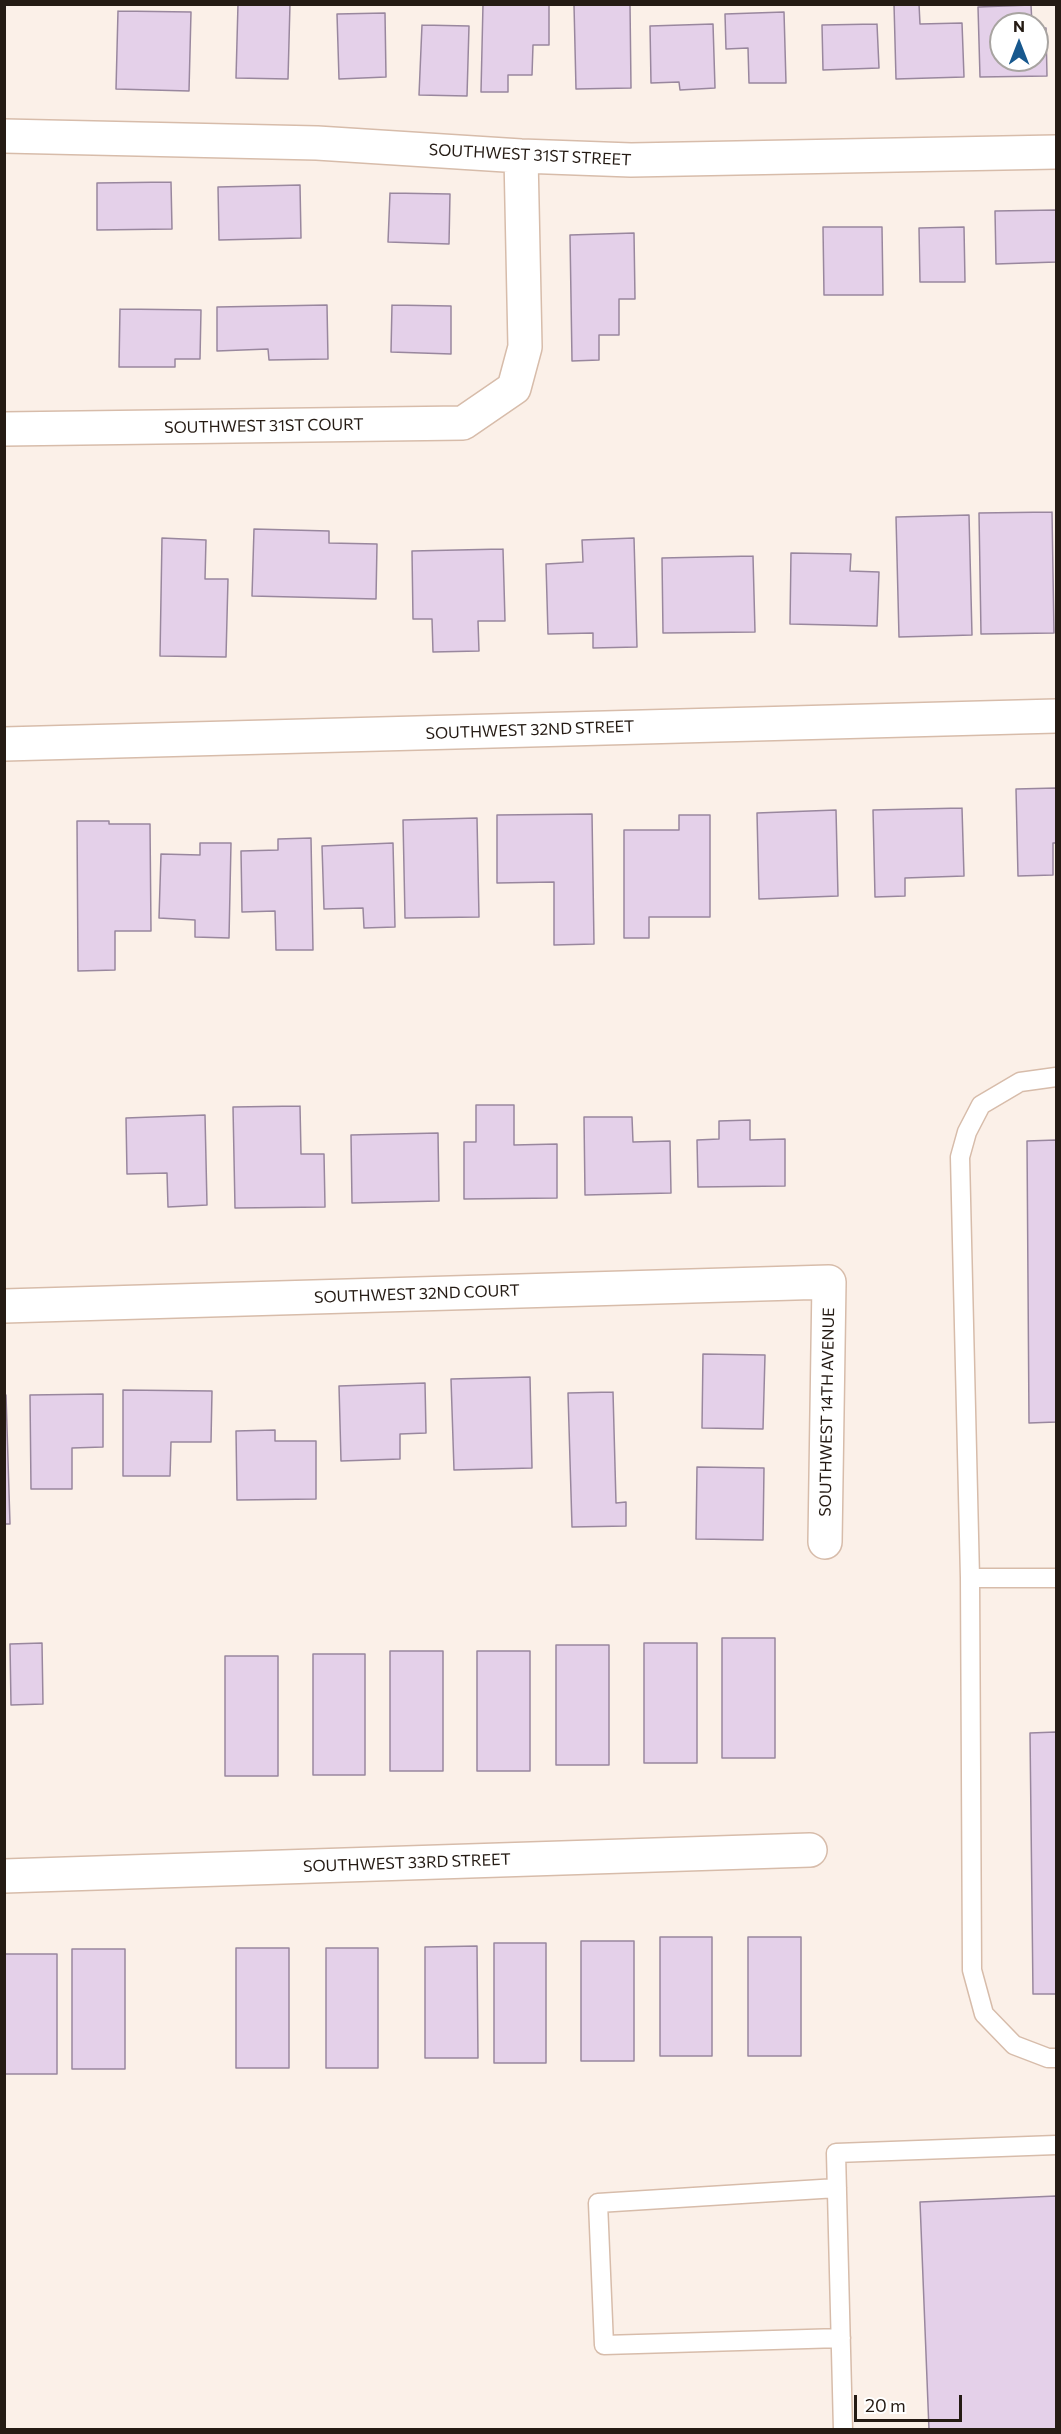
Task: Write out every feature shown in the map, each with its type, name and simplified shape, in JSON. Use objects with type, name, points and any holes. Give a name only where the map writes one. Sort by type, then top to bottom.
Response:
[{"type":"street","name":"SOUTHWEST 31ST STREET","points":[[4,136],[317,143],[521,156],[631,160],[1056,152]]},
{"type":"street","name":"SOUTHWEST 31ST COURT","points":[[4,429],[463,423],[514,388],[525,347],[521,156]]},
{"type":"street","name":"SOUTHWEST 32ND STREET","points":[[4,744],[1056,716]]},
{"type":"street","name":"SOUTHWEST 32ND COURT","points":[[4,1306],[829,1282]]},
{"type":"street","name":"SOUTHWEST 14TH AVENUE","points":[[825,1542],[829,1282]]},
{"type":"street","name":"SOUTHWEST 33RD STREET","points":[[4,1876],[810,1850]]},
{"type":"lane","points":[[1056,1077],[1020,1082],[981,1105],[967,1132],[960,1157],[970,1578],[972,1970],[984,2014],[1014,2045],[1048,2058],[1056,2058]]},
{"type":"lane","points":[[970,1578],[1056,1578]]},
{"type":"lane","points":[[843,2430],[836,2153],[1056,2145]]},
{"type":"lane","points":[[837,2188],[598,2203],[604,2345],[841,2338]]},
{"type":"building","points":[[238,4],[290,4],[288,79],[236,78]]},
{"type":"building","points":[[483,4],[549,4],[549,45],[533,45],[532,75],[508,75],[508,92],[481,92]]},
{"type":"building","points":[[630,4],[631,88],[576,89],[574,5]]},
{"type":"building","points":[[894,4],[919,4],[920,24],[962,23],[964,77],[896,79]]},
{"type":"building","points":[[1031,5],[1031,12],[989,12],[989,72],[1047,72],[1047,76],[980,77],[978,7]]},
{"type":"building","points":[[118,11],[191,12],[189,91],[116,89]]},
{"type":"building","points":[[784,12],[786,83],[749,83],[748,48],[726,49],[725,14]]},
{"type":"building","points":[[385,13],[386,77],[339,79],[337,14]]},
{"type":"building","points":[[713,24],[715,88],[680,90],[679,82],[651,83],[650,26]]},
{"type":"building","points":[[877,24],[879,68],[823,70],[822,25]]},
{"type":"building","points":[[422,25],[469,26],[467,96],[419,95]]},
{"type":"building","points":[[171,182],[172,229],[97,230],[97,183]]},
{"type":"building","points":[[300,185],[301,238],[219,240],[218,187]]},
{"type":"building","points":[[390,193],[450,194],[449,244],[388,242]]},
{"type":"building","points":[[1056,210],[1056,262],[996,264],[995,211]]},
{"type":"building","points":[[823,227],[882,227],[883,295],[824,295]]},
{"type":"building","points":[[964,227],[965,282],[920,282],[919,228]]},
{"type":"building","points":[[634,233],[635,299],[619,299],[619,335],[599,335],[599,360],[572,361],[570,235]]},
{"type":"building","points":[[327,305],[328,359],[269,360],[268,349],[217,351],[217,307]]},
{"type":"building","points":[[392,305],[451,306],[451,354],[391,352]]},
{"type":"building","points":[[120,309],[201,310],[200,359],[175,359],[175,367],[119,367]]},
{"type":"building","points":[[1052,512],[1054,633],[981,634],[979,513]]},
{"type":"building","points":[[969,515],[972,635],[899,637],[896,517]]},
{"type":"building","points":[[254,529],[329,531],[329,543],[377,544],[376,599],[252,596]]},
{"type":"building","points":[[162,538],[206,540],[205,579],[228,579],[226,657],[160,656]]},
{"type":"building","points":[[634,538],[637,647],[593,648],[593,633],[548,634],[546,564],[583,562],[582,540]]},
{"type":"building","points":[[503,549],[505,621],[478,621],[479,651],[433,652],[432,619],[413,619],[412,551]]},
{"type":"building","points":[[791,553],[851,554],[850,571],[879,572],[877,626],[790,624]]},
{"type":"building","points":[[753,556],[755,632],[663,633],[662,558]]},
{"type":"building","points":[[1056,788],[1056,843],[1053,843],[1053,875],[1018,876],[1016,789]]},
{"type":"building","points":[[962,808],[964,876],[905,878],[905,896],[875,897],[873,810]]},
{"type":"building","points":[[836,810],[838,896],[759,899],[757,813]]},
{"type":"building","points":[[592,814],[594,944],[554,945],[554,882],[497,883],[497,815]]},
{"type":"building","points":[[679,815],[710,815],[710,917],[649,917],[649,938],[624,938],[624,830],[679,830]]},
{"type":"building","points":[[477,818],[479,917],[405,918],[403,820]]},
{"type":"building","points":[[77,821],[150,824],[151,931],[115,931],[115,970],[78,971]]},
{"type":"building","points":[[311,838],[313,950],[276,950],[275,911],[242,912],[241,851],[278,850],[278,839]]},
{"type":"building","points":[[200,843],[231,843],[229,938],[195,937],[195,920],[159,918],[161,854],[200,855]]},
{"type":"building","points":[[393,843],[395,927],[364,928],[363,908],[324,909],[322,846]]},
{"type":"building","points":[[476,1105],[514,1105],[514,1145],[557,1144],[557,1198],[464,1199],[464,1142],[476,1142]]},
{"type":"building","points":[[300,1106],[301,1154],[324,1154],[325,1207],[235,1208],[233,1107]]},
{"type":"building","points":[[205,1115],[207,1205],[168,1207],[167,1173],[127,1174],[126,1118]]},
{"type":"building","points":[[584,1117],[632,1117],[633,1142],[670,1141],[671,1193],[585,1195]]},
{"type":"building","points":[[750,1120],[750,1140],[785,1139],[785,1186],[698,1187],[697,1140],[719,1139],[719,1121]]},
{"type":"building","points":[[438,1133],[439,1201],[352,1203],[351,1135]]},
{"type":"building","points":[[1056,1140],[1056,1422],[1029,1423],[1027,1141]]},
{"type":"building","points":[[703,1354],[765,1355],[763,1429],[702,1428]]},
{"type":"building","points":[[530,1377],[532,1468],[454,1470],[451,1379]]},
{"type":"building","points":[[425,1383],[426,1433],[400,1434],[400,1459],[341,1461],[339,1386]]},
{"type":"building","points":[[123,1390],[212,1391],[211,1442],[171,1442],[170,1476],[123,1476]]},
{"type":"building","points":[[613,1392],[616,1503],[626,1502],[626,1526],[572,1527],[568,1393]]},
{"type":"building","points":[[103,1394],[103,1447],[72,1448],[72,1489],[31,1489],[30,1395]]},
{"type":"building","points":[[4,1395],[6,1395],[10,1524],[4,1524]]},
{"type":"building","points":[[275,1430],[275,1441],[316,1441],[316,1499],[237,1500],[236,1431]]},
{"type":"building","points":[[697,1467],[764,1468],[763,1540],[696,1539]]},
{"type":"building","points":[[722,1638],[775,1638],[775,1758],[722,1758]]},
{"type":"building","points":[[42,1643],[43,1704],[11,1705],[10,1644]]},
{"type":"building","points":[[644,1643],[697,1643],[697,1763],[644,1763]]},
{"type":"building","points":[[556,1645],[609,1645],[609,1765],[556,1765]]},
{"type":"building","points":[[390,1651],[443,1651],[443,1771],[390,1771]]},
{"type":"building","points":[[477,1651],[530,1651],[530,1771],[477,1771]]},
{"type":"building","points":[[313,1654],[365,1654],[365,1775],[313,1775]]},
{"type":"building","points":[[225,1656],[278,1656],[278,1776],[225,1776]]},
{"type":"building","points":[[1056,1732],[1056,1994],[1033,1994],[1030,1733]]},
{"type":"building","points":[[660,1937],[712,1937],[712,2056],[660,2056]]},
{"type":"building","points":[[748,1937],[801,1937],[801,2056],[748,2056]]},
{"type":"building","points":[[581,1941],[634,1941],[634,2061],[581,2061]]},
{"type":"building","points":[[494,1943],[546,1943],[546,2063],[494,2063]]},
{"type":"building","points":[[477,1946],[478,2058],[425,2058],[425,1947]]},
{"type":"building","points":[[236,1948],[289,1948],[289,2068],[236,2068]]},
{"type":"building","points":[[326,1948],[378,1948],[378,2068],[326,2068]]},
{"type":"building","points":[[72,1949],[125,1949],[125,2069],[72,2069]]},
{"type":"building","points":[[4,1954],[57,1954],[57,2074],[4,2074]]},
{"type":"building","points":[[1056,2196],[1056,2430],[929,2430],[920,2202]]}]
